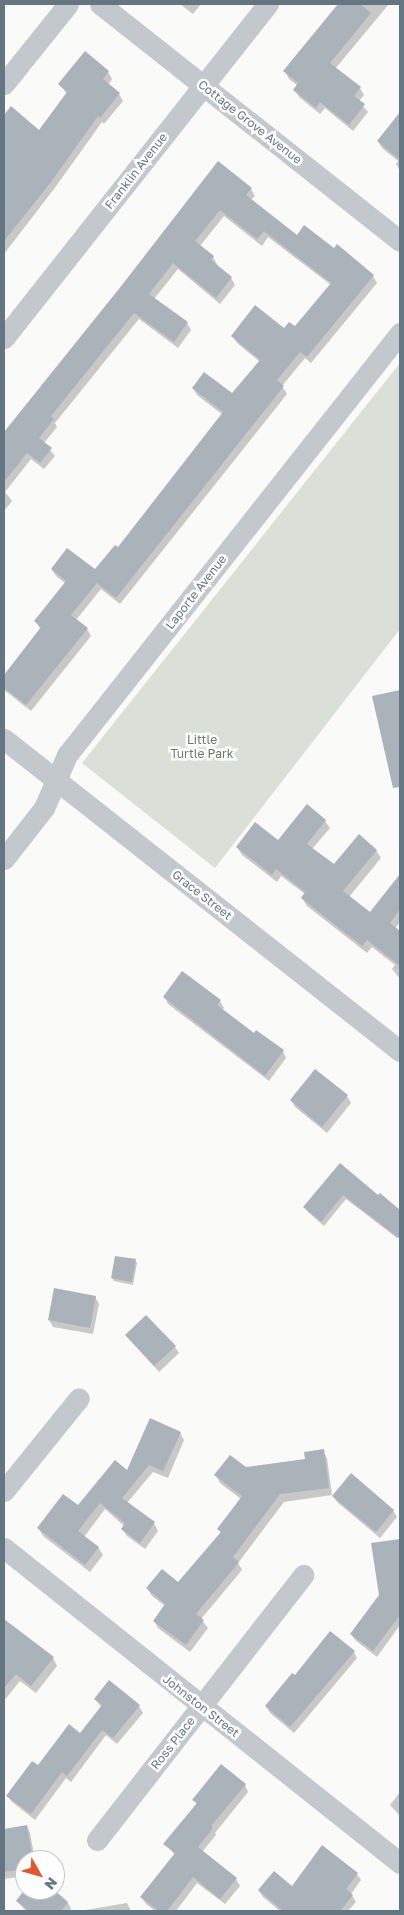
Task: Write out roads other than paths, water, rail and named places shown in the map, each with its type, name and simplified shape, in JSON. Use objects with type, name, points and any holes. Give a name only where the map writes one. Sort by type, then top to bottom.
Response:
[{"type":"street","points":[[4,84],[68,4]]},
{"type":"street","name":"Cottage Grove Avenue","points":[[100,4],[400,241]]},
{"type":"street","name":"Franklin Avenue","points":[[4,338],[268,4]]},
{"type":"street","name":"Laporte Avenue","points":[[4,859],[44,808],[67,755],[400,333]]},
{"type":"street","name":"Grace Street","points":[[4,739],[400,1051]]},
{"type":"street","points":[[4,1491],[79,1398]]},
{"type":"street","name":"Johnston Street","points":[[4,1548],[400,1863]]},
{"type":"street","name":"Ross Place","points":[[97,1840],[303,1575]]},
{"type":"park label","name":"Little Turtle Park","points":[[202,747]]}]
